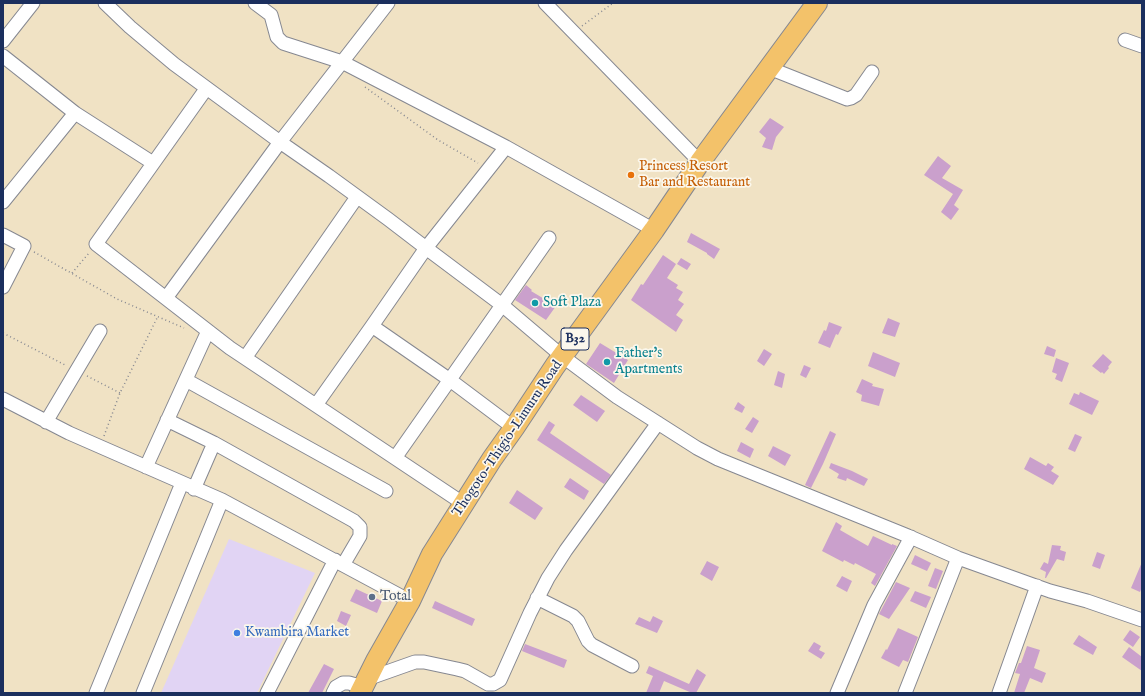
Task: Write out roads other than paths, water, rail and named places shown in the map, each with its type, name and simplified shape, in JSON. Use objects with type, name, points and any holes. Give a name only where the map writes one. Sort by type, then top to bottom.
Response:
[{"type":"highway","name":"Thogoto-Thigio-Limuru Road","points":[[364,686],[376,661],[410,601],[432,554],[492,459],[562,356],[654,230],[700,162],[817,3]]},
{"type":"street","points":[[3,41],[33,3]]},
{"type":"street","points":[[105,3],[130,27],[206,89],[357,196],[502,304],[562,356],[617,397],[697,448],[718,459],[911,537],[958,558],[1037,586],[1142,620]]},
{"type":"street","points":[[255,3],[271,15],[277,37],[282,43],[342,62],[506,147],[654,230]]},
{"type":"street","points":[[166,298],[280,142],[388,3]]},
{"type":"street","points":[[545,3],[700,162]]},
{"type":"street","points":[[1125,40],[1142,46]]},
{"type":"street","points":[[3,56],[75,113],[153,163]]},
{"type":"street","points":[[769,68],[847,99],[856,94],[872,72]]},
{"type":"street","points":[[206,89],[96,244],[230,348],[464,504]]},
{"type":"street","points":[[3,202],[75,113]]},
{"type":"street","points":[[316,405],[426,248],[487,169],[506,147]]},
{"type":"street","points":[[245,358],[357,196]]},
{"type":"street","points":[[3,234],[24,246],[3,287]]},
{"type":"street","points":[[395,458],[549,238]]},
{"type":"street","points":[[372,326],[450,380],[514,428]]},
{"type":"street","points":[[146,467],[208,330]]},
{"type":"street","points":[[46,422],[100,331]]},
{"type":"street","points":[[186,380],[386,491]]},
{"type":"street","points":[[3,399],[100,448],[222,500],[410,601]]},
{"type":"street","points":[[167,420],[214,443],[354,521],[360,527],[360,536],[339,563],[267,693]]},
{"type":"street","points":[[333,693],[336,687],[343,683],[364,686],[414,662],[424,662],[465,671],[488,684],[493,684],[500,680],[537,598],[548,578],[566,550],[658,423]]},
{"type":"street","points":[[194,489],[214,443]]},
{"type":"street","points":[[96,693],[182,483]]},
{"type":"street","points":[[143,693],[222,500]]},
{"type":"street","points":[[837,693],[874,605],[911,537]]},
{"type":"street","points":[[905,693],[958,558]]},
{"type":"street","points":[[999,693],[1037,586]]},
{"type":"street","points":[[537,598],[573,616],[578,621],[588,641],[592,645],[632,666]]},
{"type":"place","name":"Princess Resort Bar and Restaurant","points":[[631,175]]},
{"type":"place","name":"Soft Plaza","points":[[535,303]]},
{"type":"place","name":"Father's Apartments","points":[[607,362]]},
{"type":"place","name":"Total","points":[[372,597]]},
{"type":"place","name":"Kwambira Market","points":[[237,633]]}]
